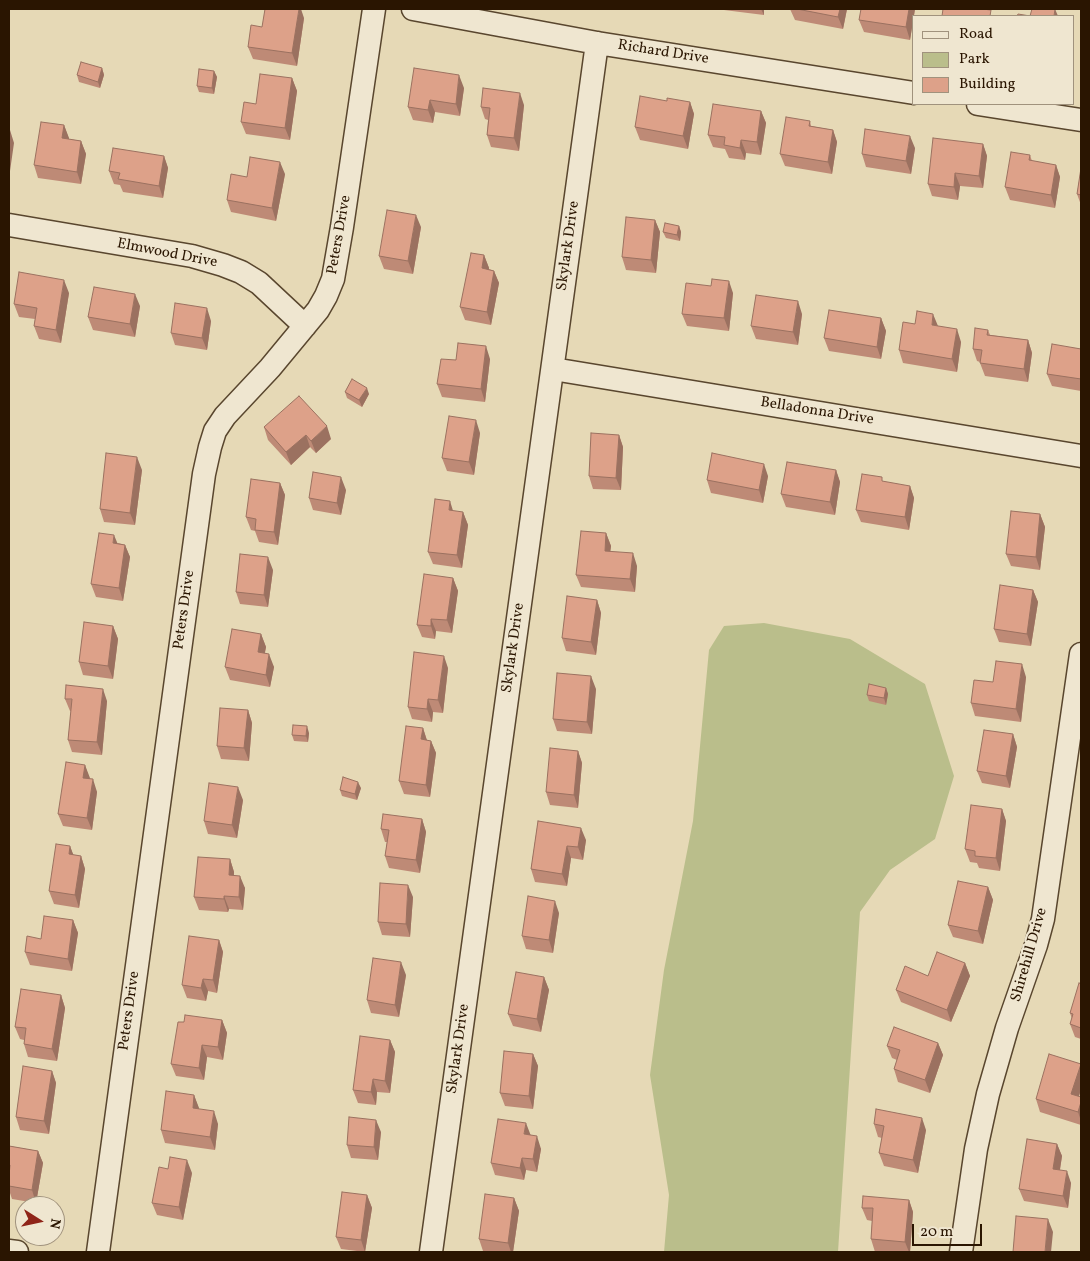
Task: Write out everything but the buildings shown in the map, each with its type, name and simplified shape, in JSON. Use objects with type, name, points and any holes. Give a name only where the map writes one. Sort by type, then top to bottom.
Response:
[{"type":"street","name":"Peters Drive","points":[[98,1252],[201,493],[208,456],[215,431],[225,416],[270,368],[318,310],[326,296],[336,261],[374,9]]},
{"type":"street","name":"Richard Drive","points":[[413,9],[597,43],[912,94]]},
{"type":"street","name":"Skylark Drive","points":[[431,1252],[597,43]]},
{"type":"street","points":[[984,105],[1081,120]]},
{"type":"street","name":"Elmwood Drive","points":[[9,225],[192,256],[223,265],[241,272],[259,283],[305,326]]},
{"type":"street","name":"Belladonna Drive","points":[[553,369],[1081,456]]},
{"type":"street","name":"Shirehill Drive","points":[[961,1252],[976,1149],[988,1094],[1043,919],[1081,654]]},
{"type":"street","points":[[9,1251],[17,1252]]},
{"type":"green space","points":[[764,623],[850,639],[925,684],[954,776],[935,839],[890,870],[860,912],[838,1252],[664,1252],[669,1195],[650,1075],[664,970],[693,821],[709,650],[724,626]]}]
